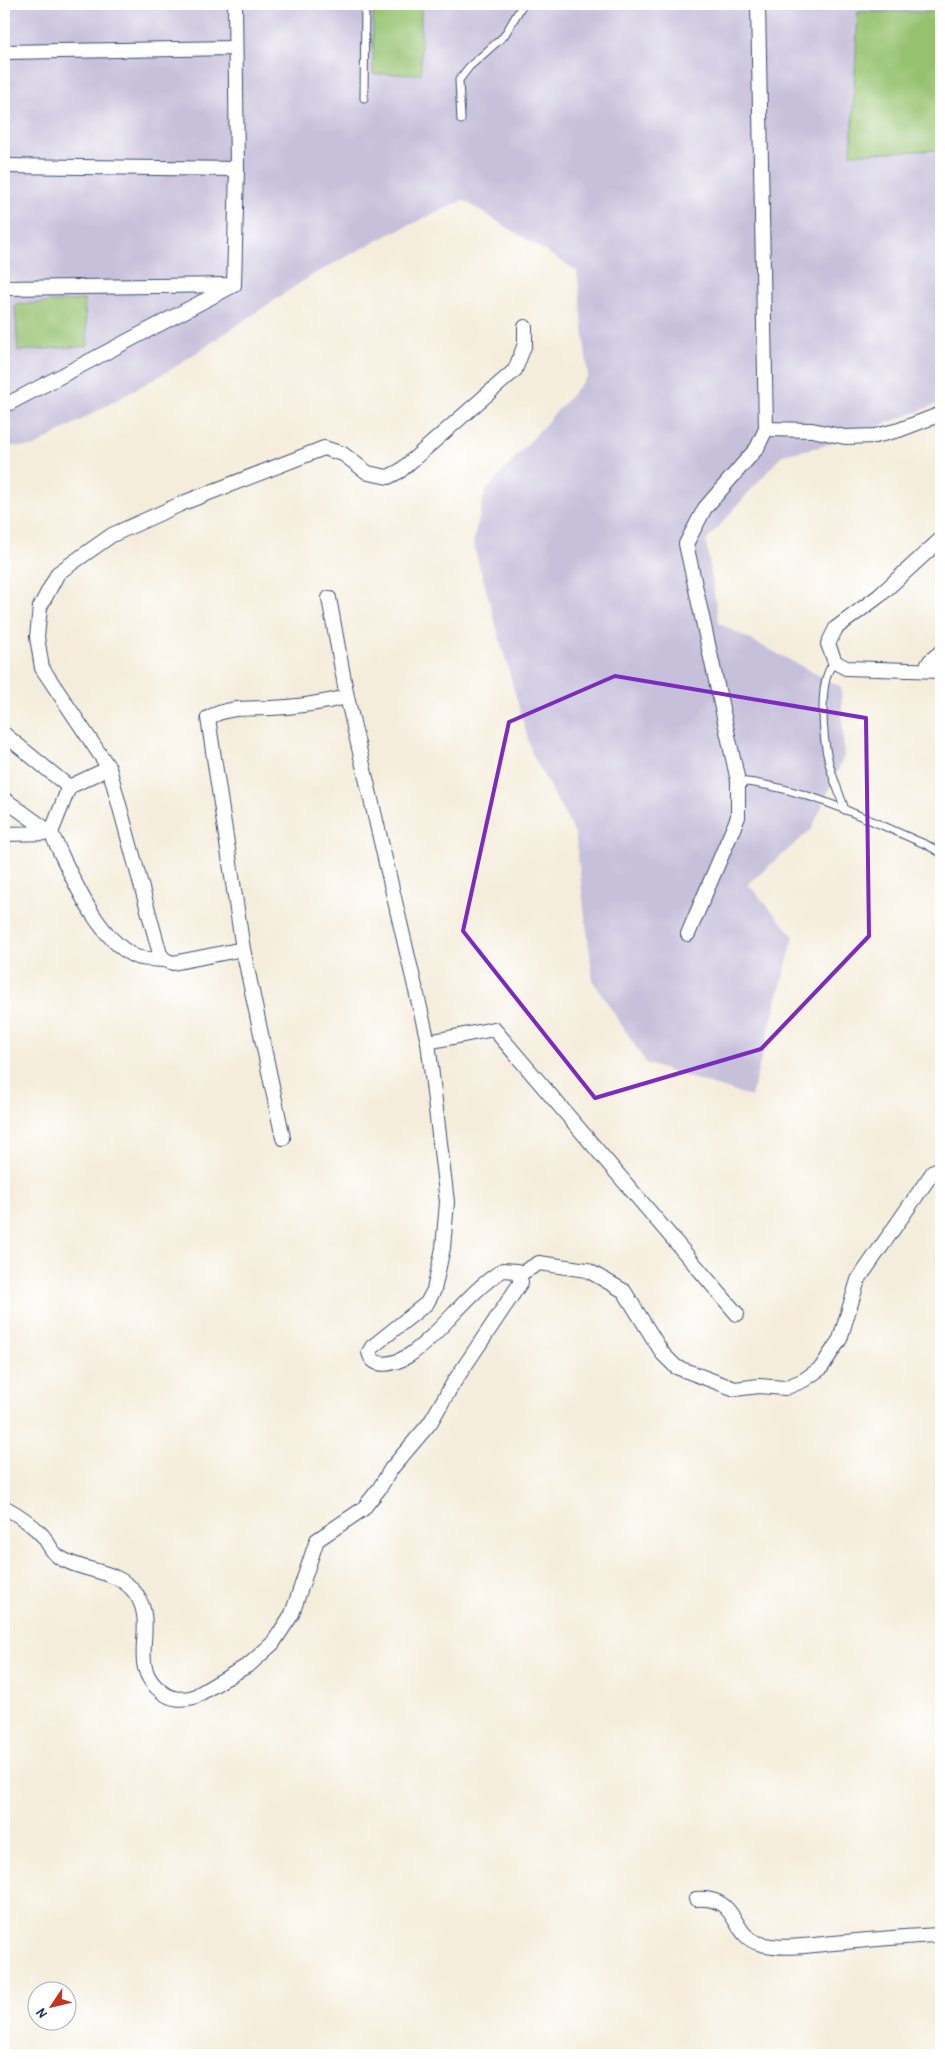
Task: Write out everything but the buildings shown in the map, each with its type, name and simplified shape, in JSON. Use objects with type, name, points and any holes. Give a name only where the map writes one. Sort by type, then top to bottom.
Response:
[{"type":"street","points":[[234,285],[237,169],[235,4]]},
{"type":"street","points":[[688,934],[738,817],[738,782],[686,544],[705,508],[758,448],[766,429],[758,4]]},
{"type":"street","points":[[4,52],[235,48]]},
{"type":"street","points":[[4,166],[237,169]]},
{"type":"street","points":[[4,288],[234,285]]},
{"type":"street","points":[[4,406],[234,285]]},
{"type":"street","points":[[165,960],[160,954],[109,768],[42,668],[37,638],[40,607],[58,574],[112,535],[183,503],[324,448],[343,454],[368,473],[388,478],[415,460],[515,370],[525,344],[525,327]]},
{"type":"street","points":[[766,429],[812,430],[845,437],[875,436],[899,430],[941,414]]},
{"type":"street","points":[[941,540],[879,596],[836,628],[828,644],[835,662],[846,668],[941,671]]},
{"type":"street","points":[[329,598],[347,697],[428,1042],[447,1202],[443,1248],[434,1290],[427,1303],[372,1346],[369,1352],[371,1358],[374,1361],[386,1364],[406,1357],[499,1272],[512,1269],[520,1274]]},
{"type":"street","points":[[925,670],[930,661],[941,652]]},
{"type":"street","points":[[283,1138],[243,949],[208,718],[218,712],[240,707],[271,708],[319,704],[347,697]]},
{"type":"street","points":[[4,734],[70,787]]},
{"type":"street","points":[[51,833],[70,787],[109,768]]},
{"type":"street","points":[[4,800],[51,833],[92,914],[117,944],[136,957],[165,960],[173,963],[243,949]]},
{"type":"street","points":[[4,834],[51,833]]},
{"type":"street","points":[[428,1042],[494,1029],[737,1314]]},
{"type":"street","points":[[520,1274],[539,1263],[587,1270],[624,1291],[663,1354],[676,1367],[735,1389],[759,1386],[785,1388],[804,1380],[821,1368],[840,1339],[858,1280],[933,1172],[941,1167]]},
{"type":"street","points":[[4,1507],[31,1524],[57,1556],[89,1569],[107,1572],[131,1588],[141,1603],[143,1612],[143,1665],[148,1680],[171,1698],[186,1700],[194,1697],[250,1664],[273,1643],[292,1614],[317,1540],[363,1509],[380,1489],[391,1469],[430,1423],[454,1382],[519,1286],[520,1274]]},
{"type":"street","points":[[696,1899],[711,1899],[723,1904],[742,1931],[754,1941],[784,1947],[941,1935]]},
{"type":"lane","points":[[364,4],[364,98]]},
{"type":"lane","points":[[461,120],[459,80],[469,67],[504,36],[523,4]]},
{"type":"lane","points":[[835,662],[830,666],[825,678],[826,736],[828,761],[845,810]]},
{"type":"lane","points":[[738,782],[756,783],[809,795],[927,845],[941,853]]},
{"type":"highlighted area","points":[[615,676],[866,718],[869,936],[761,1049],[595,1098],[463,931],[509,722]]},
{"type":"shaded area","points":[[4,4],[941,4],[941,403],[823,446],[782,455],[706,541],[719,623],[841,687],[844,756],[812,829],[748,884],[794,936],[751,1097],[647,1064],[593,981],[575,834],[532,754],[473,543],[485,492],[588,376],[577,271],[463,200],[388,235],[312,275],[172,369],[33,447],[4,446]]},
{"type":"green space","points":[[373,4],[421,4],[421,74],[373,74]]},
{"type":"green space","points":[[858,12],[941,12],[941,150],[851,154]]},
{"type":"green space","points":[[84,300],[88,346],[18,351],[15,305]]}]
